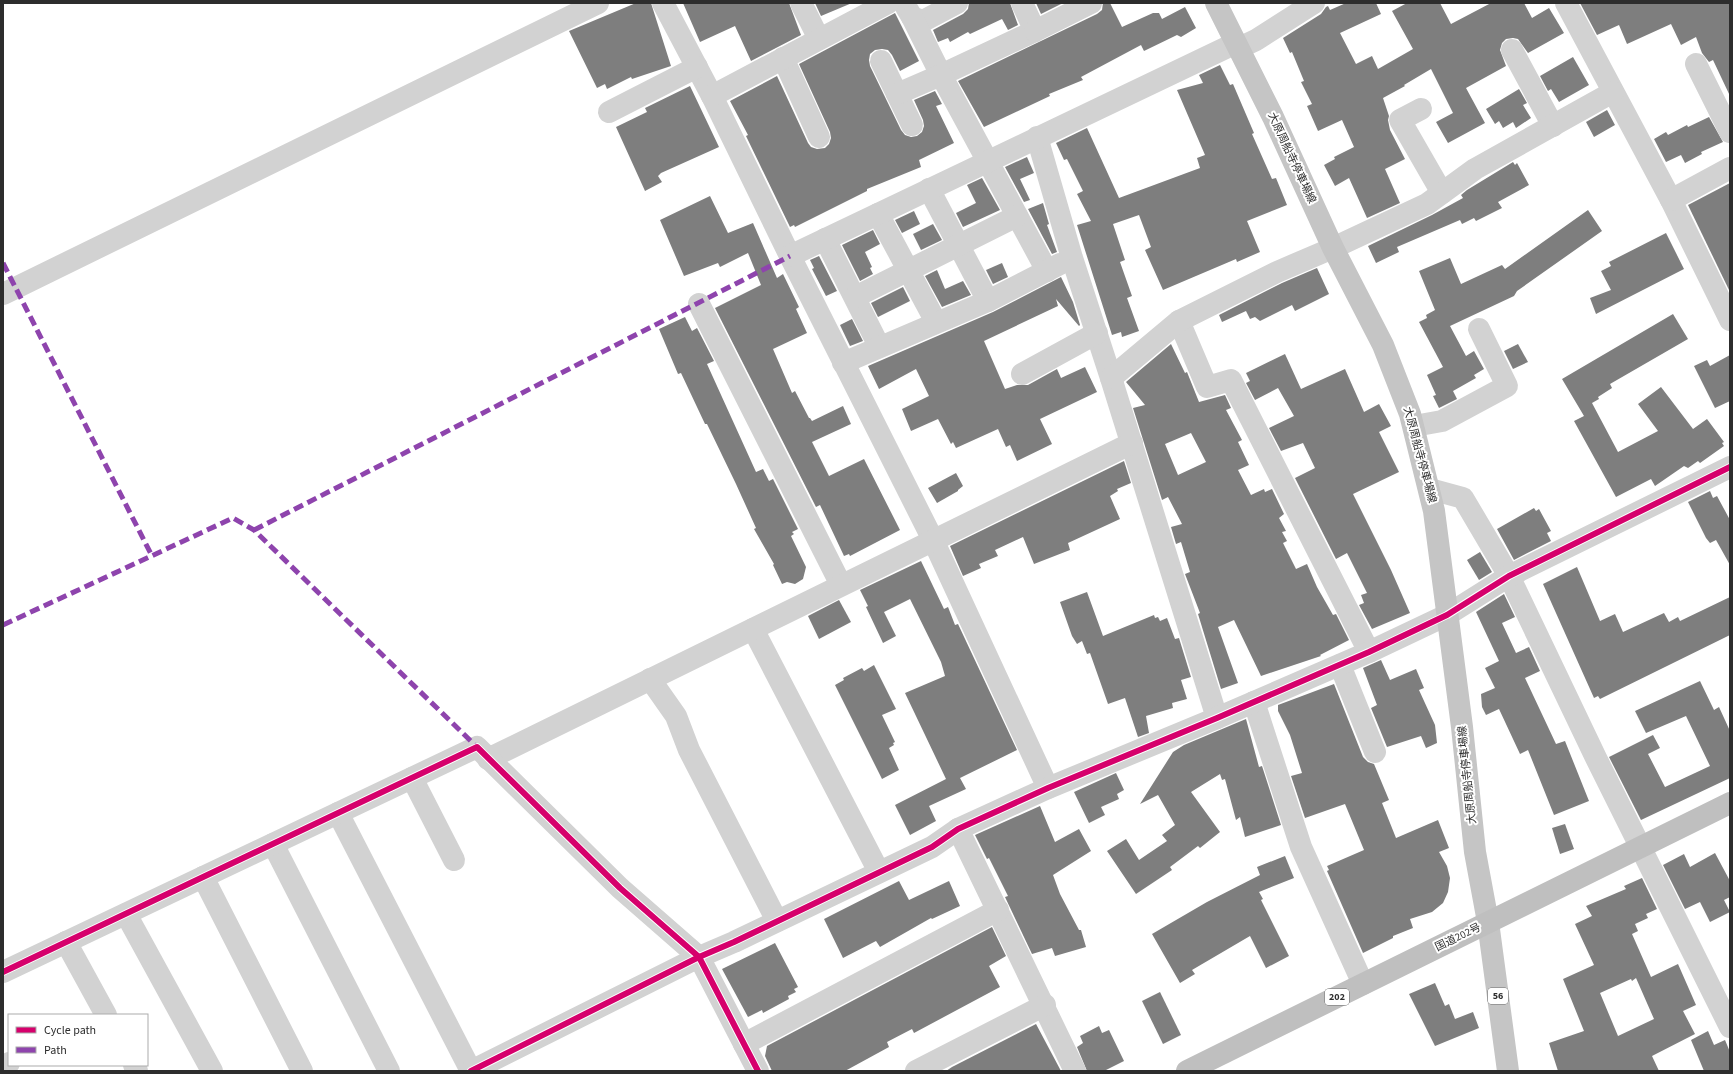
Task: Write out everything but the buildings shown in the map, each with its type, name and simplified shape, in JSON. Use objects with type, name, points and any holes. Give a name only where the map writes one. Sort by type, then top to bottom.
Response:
[{"type":"highway","name":"国道202号","points":[[1187,1071],[1730,803]]},
{"type":"main road","name":"大原周船寺停車場線","points":[[1216,3],[1273,117],[1333,248],[1383,345],[1414,426],[1434,511],[1462,727],[1476,852],[1488,922]]},
{"type":"main road","name":"56","points":[[1488,922],[1508,1071]]},
{"type":"street","points":[[3,294],[598,3]]},
{"type":"street","points":[[663,3],[712,96],[790,256],[933,540],[1048,788]]},
{"type":"street","points":[[800,3],[820,39]]},
{"type":"street","points":[[712,96],[888,3]]},
{"type":"street","points":[[908,10],[923,21],[957,3]]},
{"type":"street","points":[[1022,3],[1035,32]]},
{"type":"street","points":[[897,94],[1035,32],[1091,3]]},
{"type":"street","points":[[790,256],[1037,137],[1237,45],[1256,40],[1314,3]]},
{"type":"street","points":[[1566,3],[1671,200],[1730,320]]},
{"type":"street","points":[[908,10],[941,75],[1047,270]]},
{"type":"street","points":[[1512,50],[1553,126]]},
{"type":"street","points":[[784,58],[819,137]]},
{"type":"street","points":[[881,61],[912,126]]},
{"type":"street","points":[[1696,64],[1730,132]]},
{"type":"street","points":[[609,112],[697,67]]},
{"type":"street","points":[[1112,378],[1179,321],[1277,272],[1333,248],[1427,204],[1475,169],[1613,92]]},
{"type":"street","points":[[1421,109],[1400,120],[1442,193]]},
{"type":"street","points":[[1037,137],[1072,258],[1112,378],[1217,718]]},
{"type":"street","points":[[1671,200],[1730,168]]},
{"type":"street","points":[[930,189],[988,301]]},
{"type":"street","points":[[878,214],[936,322]]},
{"type":"street","points":[[855,297],[1017,216]]},
{"type":"street","points":[[825,239],[879,346]]},
{"type":"street","points":[[843,362],[988,301],[1072,258]]},
{"type":"street","points":[[699,304],[841,585]]},
{"type":"street","points":[[1179,321],[1208,387],[1231,380],[1369,652]]},
{"type":"street","points":[[1414,426],[1442,421],[1507,386],[1479,329]]},
{"type":"street","points":[[1022,374],[1097,333]]},
{"type":"street","points":[[488,759],[1132,443]]},
{"type":"street","points":[[338,813],[471,1071],[699,957],[932,847],[958,829],[1048,788],[1340,665],[1447,615],[1509,576],[1730,467]]},
{"type":"street","points":[[1430,489],[1463,498],[1509,576],[1596,758],[1730,1027]]},
{"type":"street","points":[[754,628],[879,872]]},
{"type":"street","points":[[1340,665],[1375,752]]},
{"type":"street","points":[[650,679],[676,716],[689,750],[777,921]]},
{"type":"street","points":[[1254,702],[1301,847],[1363,984]]},
{"type":"street","points":[[3,972],[477,747],[620,888],[699,957],[758,1071]]},
{"type":"street","points":[[412,778],[454,860]]},
{"type":"street","points":[[958,829],[1045,1005],[1075,1071]]},
{"type":"street","points":[[273,844],[389,1071]]},
{"type":"street","points":[[203,877],[302,1071]]},
{"type":"street","points":[[744,1044],[998,910]]},
{"type":"street","points":[[126,914],[212,1071]]},
{"type":"street","points":[[66,942],[105,1014]]},
{"type":"street","points":[[916,1071],[1045,1005]]},
{"type":"marked path","points":[[254,530],[790,256]]},
{"type":"marked path","points":[[3,263],[152,556]]},
{"type":"marked path","points":[[3,625],[233,518],[254,530],[477,747]]},
{"type":"cycle path","points":[[471,1071],[699,957],[734,942],[932,847],[958,829],[1048,788],[1217,718],[1369,652],[1447,615],[1509,576],[1730,467]]},
{"type":"cycle path","points":[[3,972],[477,747],[620,888],[699,957],[758,1071]]}]
